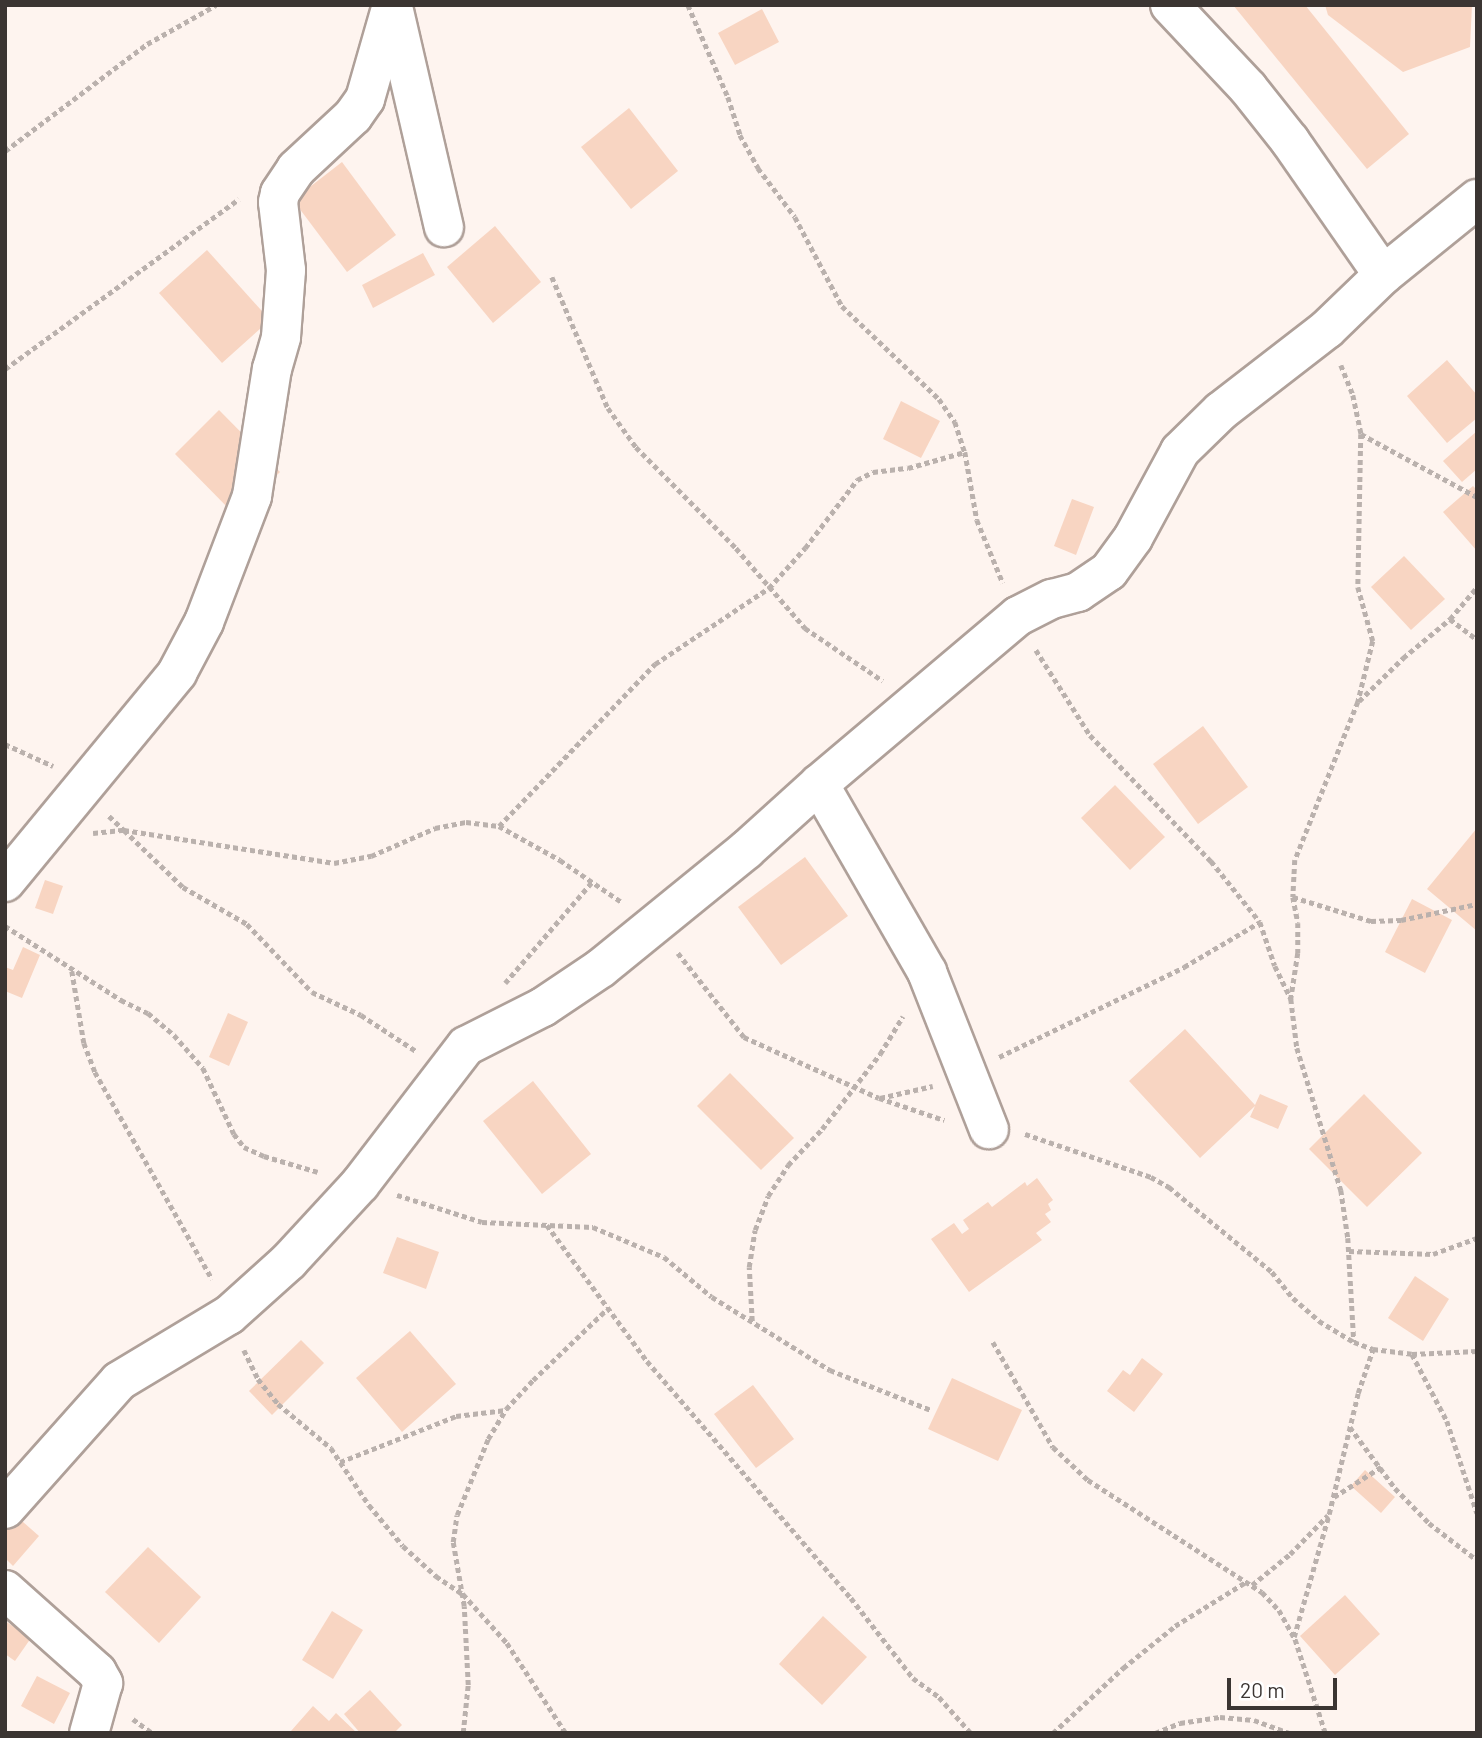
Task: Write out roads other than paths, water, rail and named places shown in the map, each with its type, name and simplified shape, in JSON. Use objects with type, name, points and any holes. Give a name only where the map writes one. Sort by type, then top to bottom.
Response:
[{"type":"street","points":[[5,882],[177,673],[204,622],[252,496],[265,405],[286,307],[286,271],[278,202],[285,182],[353,116],[365,99],[392,5]]},
{"type":"street","points":[[392,5],[444,227]]},
{"type":"street","points":[[1170,5],[1248,88],[1290,141],[1383,275]]},
{"type":"street","points":[[5,1509],[119,1381],[229,1315],[289,1261],[360,1184],[467,1046],[554,999],[600,968],[746,850],[819,784],[1018,616],[1052,599],[1078,592],[1109,570],[1133,538],[1180,451],[1221,411],[1327,329],[1383,275],[1477,199]]},
{"type":"street","points":[[819,784],[927,972],[968,1070],[989,1129]]},
{"type":"street","points":[[5,1590],[97,1672],[103,1683],[89,1733]]}]
